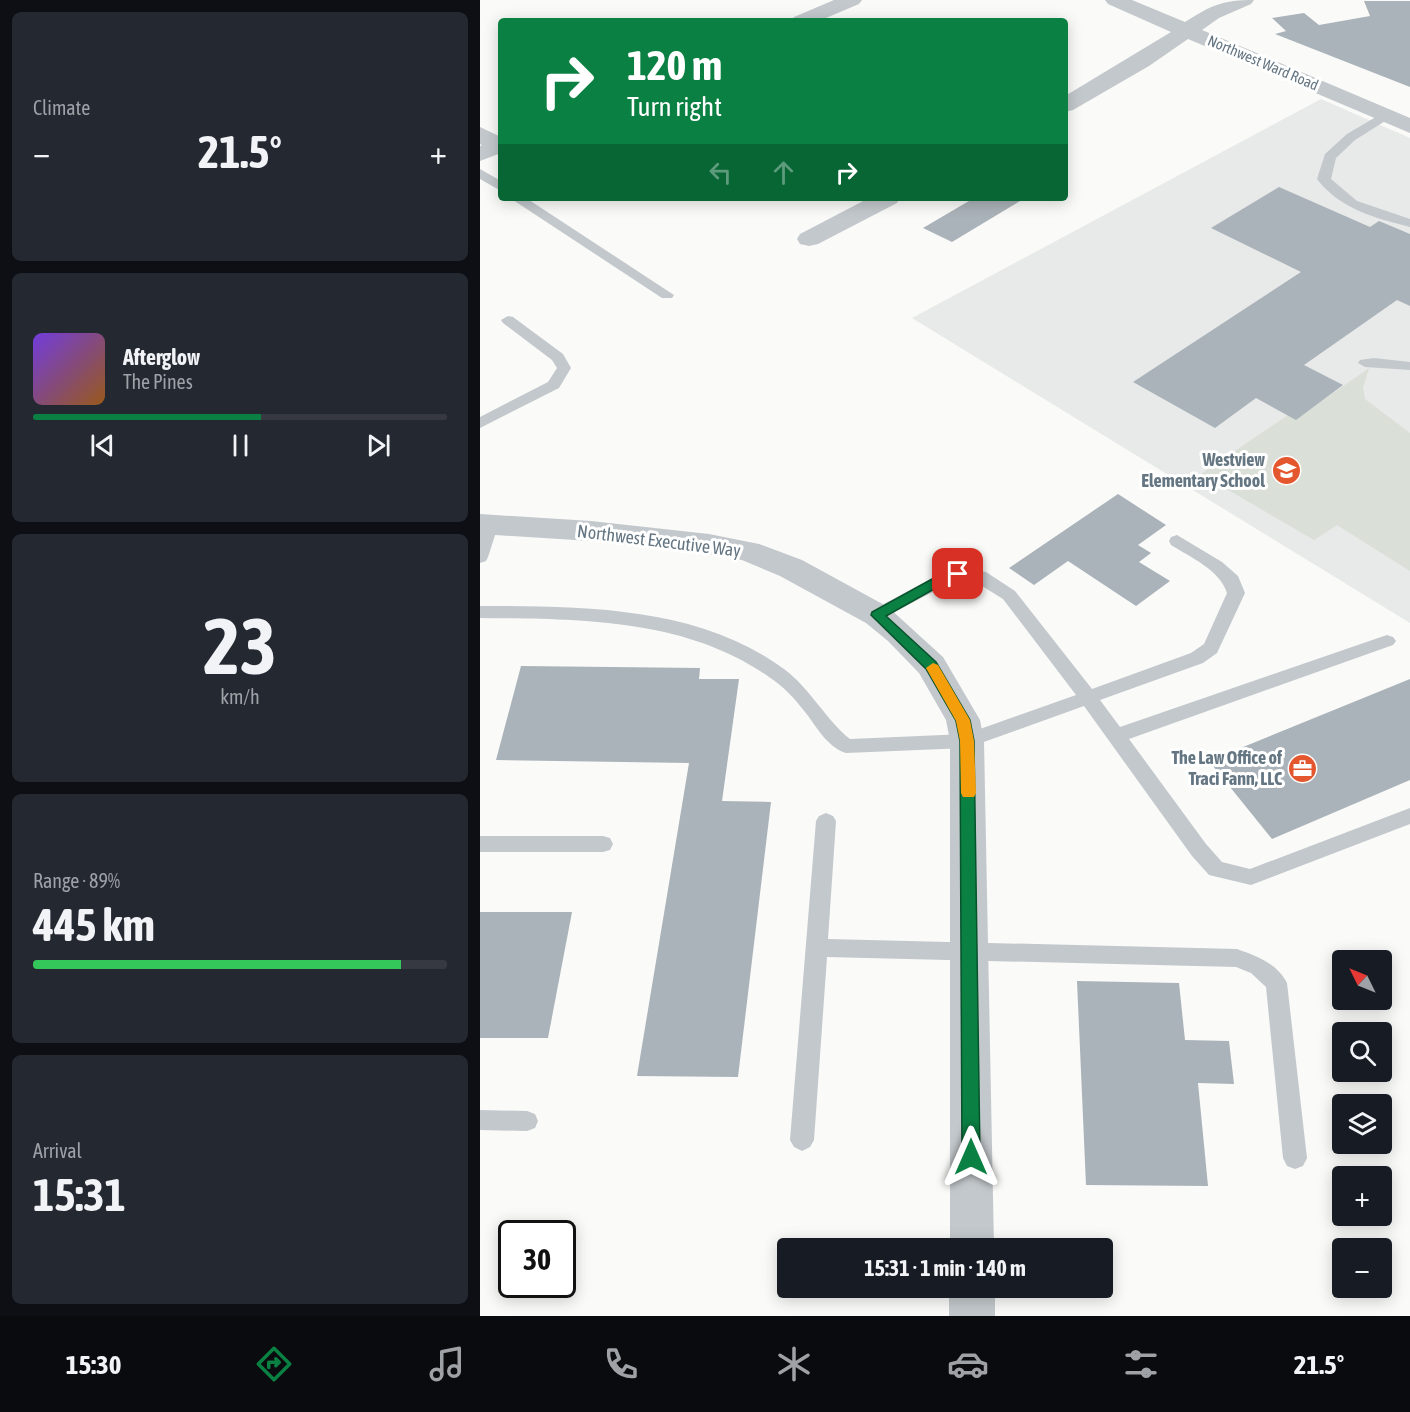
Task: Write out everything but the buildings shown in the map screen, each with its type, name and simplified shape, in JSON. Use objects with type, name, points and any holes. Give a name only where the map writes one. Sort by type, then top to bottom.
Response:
[{"type":"street","points":[[808,18],[852,0]]},
{"type":"street","name":"Northwest Ward Road","points":[[1115,0],[1410,126]]},
{"type":"street","points":[[1068,103],[1141,61],[1212,14],[1244,0]]},
{"type":"street","points":[[809,239],[882,201]]},
{"type":"street","name":"Northwest Executive Way","points":[[483,536],[643,536],[748,551],[791,568],[877,615],[931,665],[963,720],[967,741],[972,1238]]},
{"type":"street","points":[[972,1298],[972,1316]]},
{"type":"lane","points":[[1386,115],[1351,137],[1330,157],[1324,178],[1336,196],[1356,207],[1410,223]]},
{"type":"lane","points":[[480,173],[498,186]]},
{"type":"lane","points":[[522,201],[667,294]]},
{"type":"lane","points":[[480,423],[554,385],[564,368],[558,357],[508,320]]},
{"type":"lane","points":[[1365,363],[1410,366]]},
{"type":"lane","points":[[480,612],[590,613],[651,622],[715,641],[740,651],[777,673],[810,705],[832,736],[846,746],[967,741],[1197,658],[1210,648],[1236,593],[1232,580],[1216,566],[1177,541]]},
{"type":"lane","points":[[877,615],[939,581],[958,574],[995,583],[1010,595],[1088,697],[1199,850],[1216,869],[1251,877],[1410,816]]},
{"type":"lane","points":[[1116,736],[1387,641]]},
{"type":"lane","points":[[802,1140],[826,821]]},
{"type":"lane","points":[[480,844],[603,844]]},
{"type":"lane","points":[[817,948],[1237,958],[1259,967],[1276,983],[1295,1158]]},
{"type":"lane","points":[[480,1120],[527,1121]]},
{"type":"shaded area","name":"Westview Elementary School","points":[[1321,99],[1410,138],[1410,623],[912,318]]},
{"type":"shaded area","points":[[1369,368],[1363,388],[1365,399],[1410,433],[1410,571],[1337,525],[1314,540],[1201,474],[1288,415],[1296,419]]},
{"type":"slow traffic","points":[[933,668],[963,720],[967,741],[969,793]]},
{"type":"place","name":"Westview Elementary School","points":[[1286,470]]},
{"type":"place","name":"The Law Office of Traci Fann, LLC","points":[[1303,768]]},
{"type":"route","points":[[958,574],[939,581],[877,615],[931,665],[963,720],[967,741],[971,1157]]}]
